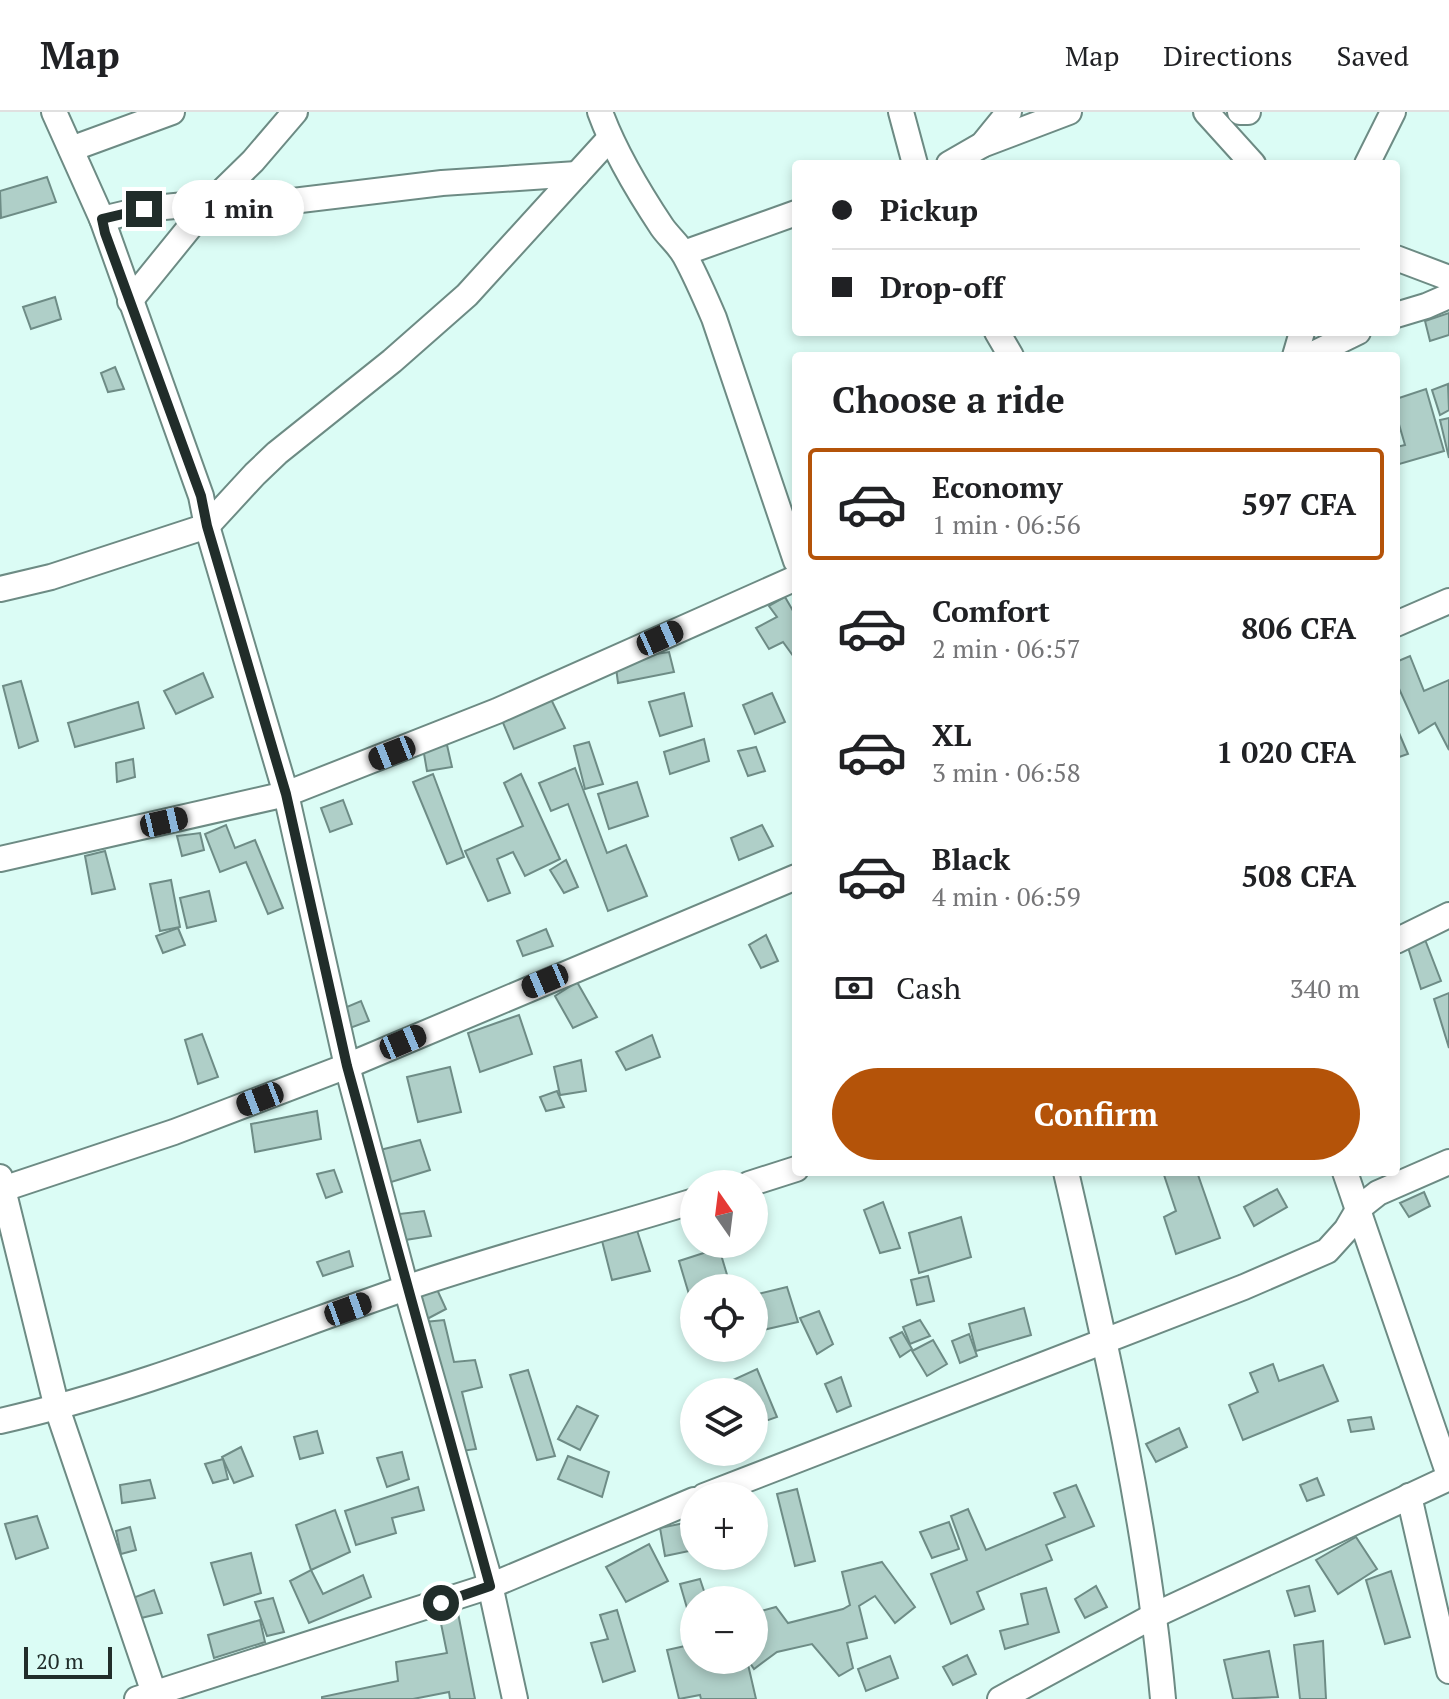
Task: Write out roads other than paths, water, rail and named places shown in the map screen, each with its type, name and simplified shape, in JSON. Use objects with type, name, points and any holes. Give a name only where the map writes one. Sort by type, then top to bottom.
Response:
[{"type":"street","points":[[54,112],[102,219],[201,496],[207,526],[286,794],[347,1066],[490,1586],[515,1699]]},
{"type":"street","points":[[71,149],[172,112]]},
{"type":"street","points":[[130,301],[207,206],[253,161],[295,112]]},
{"type":"street","points":[[600,112],[610,138],[662,226],[684,253],[714,318],[792,549]]},
{"type":"street","points":[[901,112],[914,160]]},
{"type":"street","points":[[982,145],[1009,112]]},
{"type":"street","points":[[956,160],[982,145],[1069,112]]},
{"type":"street","points":[[1206,112],[1249,160]]},
{"type":"street","points":[[1240,112],[1248,112]]},
{"type":"street","points":[[1369,160],[1393,112]]},
{"type":"street","points":[[0,589],[51,577],[207,526],[266,463],[392,361],[467,295],[610,138]]},
{"type":"street","points":[[102,219],[144,209],[195,204],[242,207],[442,183],[577,174]]},
{"type":"street","points":[[684,253],[792,214]]},
{"type":"street","points":[[1400,260],[1449,278]]},
{"type":"street","points":[[1400,314],[1449,296]]},
{"type":"street","points":[[1317,352],[1350,336]]},
{"type":"street","points":[[0,859],[286,794],[497,711],[792,580]]},
{"type":"street","points":[[1400,622],[1449,601]]},
{"type":"street","points":[[680,1506],[490,1586],[149,1698],[57,1408],[2,1182],[174,1132],[347,1066],[792,879]]},
{"type":"street","points":[[1400,939],[1449,915]]},
{"type":"street","points":[[740,1482],[1105,1342],[1327,1251],[1346,1230],[1359,1208],[1378,1193],[1449,1162]]},
{"type":"street","points":[[768,1178],[792,1170]]},
{"type":"street","points":[[1067,1176],[1105,1342],[1155,1615],[1163,1699]]},
{"type":"street","points":[[1000,1699],[1155,1615],[1449,1476],[1347,1176]]},
{"type":"street","points":[[0,1421],[57,1408],[205,1360],[406,1288],[680,1205]]},
{"type":"street","points":[[1409,1496],[1449,1671]]}]
